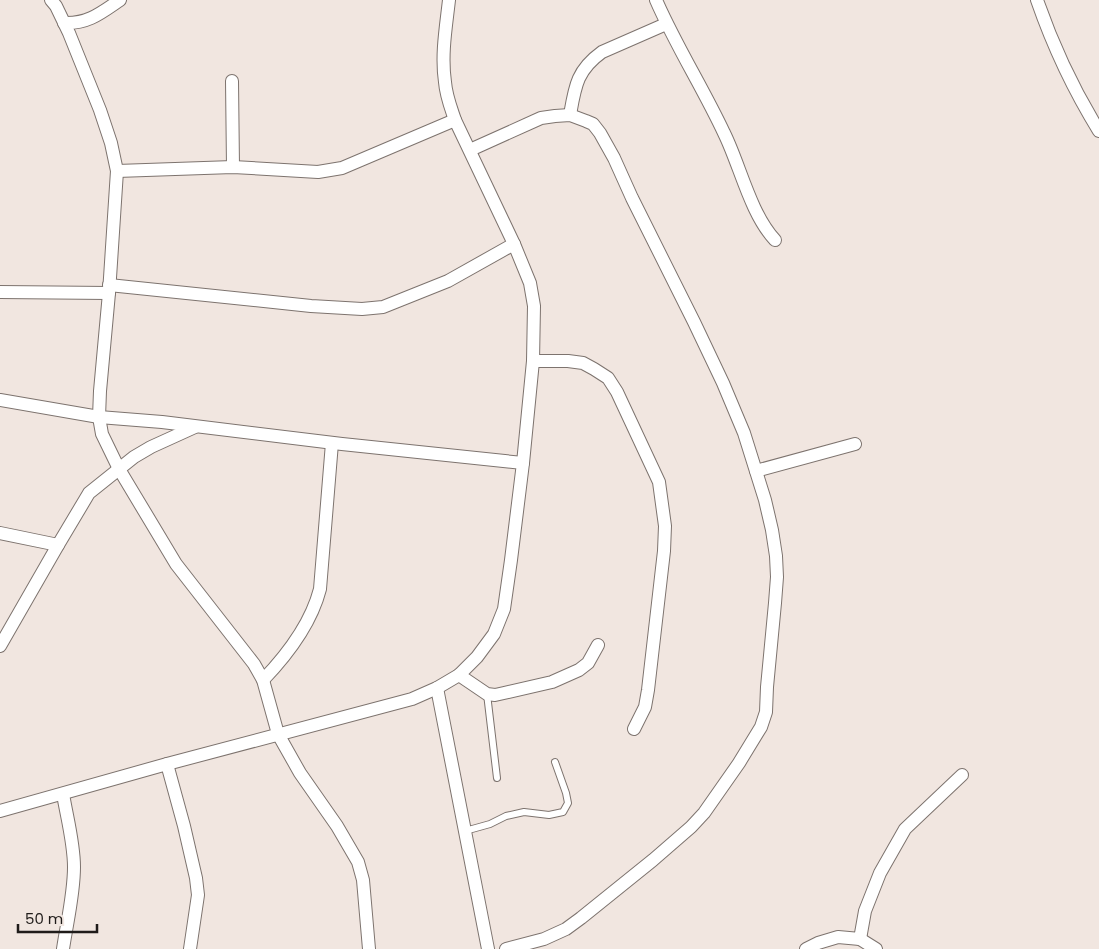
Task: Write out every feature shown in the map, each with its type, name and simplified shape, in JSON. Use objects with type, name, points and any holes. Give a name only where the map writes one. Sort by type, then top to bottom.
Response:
[{"type":"street","points":[[51,0],[64,23],[100,110],[111,143],[117,171],[101,381],[99,417],[102,434],[118,469],[176,564],[254,664],[263,680],[278,734],[300,773],[337,826],[358,862],[363,880],[369,949]]},
{"type":"street","points":[[64,23],[74,23],[93,18],[120,0]]},
{"type":"street","points":[[0,811],[167,764],[412,699],[437,688],[459,675],[477,657],[494,634],[504,609],[512,560],[533,361],[534,306],[530,283],[514,244],[455,120],[448,101],[445,83],[445,34],[449,0]]},
{"type":"street","points":[[656,0],[666,24],[725,134],[754,205],[774,240]]},
{"type":"street","points":[[1037,0],[1048,31],[1072,85],[1099,131]]},
{"type":"street","points":[[570,115],[574,92],[582,73],[594,58],[602,52],[666,24]]},
{"type":"street","points":[[232,81],[233,167]]},
{"type":"street","points":[[470,150],[540,118],[570,115],[593,124],[600,133],[694,322],[744,433],[765,500],[776,556],[773,630],[766,712],[761,728],[739,763],[704,813],[691,826],[653,860],[581,918],[566,929],[544,939],[506,949]]},
{"type":"street","points":[[117,171],[233,167],[318,172],[342,168],[455,120]]},
{"type":"street","points":[[0,292],[109,289],[362,309],[383,307],[448,281],[514,244]]},
{"type":"street","points":[[533,361],[568,361],[583,364],[608,378],[621,401],[659,482],[665,526],[662,575],[645,707],[634,729]]},
{"type":"street","points":[[0,400],[99,417],[162,422],[332,443],[523,463]]},
{"type":"street","points":[[0,646],[89,493],[134,457],[151,447],[196,427]]},
{"type":"street","points":[[263,680],[278,665],[297,639],[316,604],[320,589],[323,559],[332,443]]},
{"type":"street","points":[[756,471],[855,444]]},
{"type":"street","points":[[0,533],[58,545]]},
{"type":"street","points":[[459,675],[487,694],[495,695],[552,682],[565,677],[579,670],[588,662],[598,645]]},
{"type":"street","points":[[437,688],[488,949]]},
{"type":"street","points":[[167,764],[196,878],[198,895],[190,949]]},
{"type":"street","points":[[860,939],[865,911],[880,872],[905,829],[962,775]]},
{"type":"street","points":[[63,794],[72,842],[74,867],[63,949]]},
{"type":"street","points":[[806,949],[838,937],[860,939],[876,949]]},
{"type":"lane","points":[[487,694],[497,778]]},
{"type":"lane","points":[[465,831],[490,824],[506,816],[524,812],[549,815],[562,812],[568,803],[555,762]]}]
